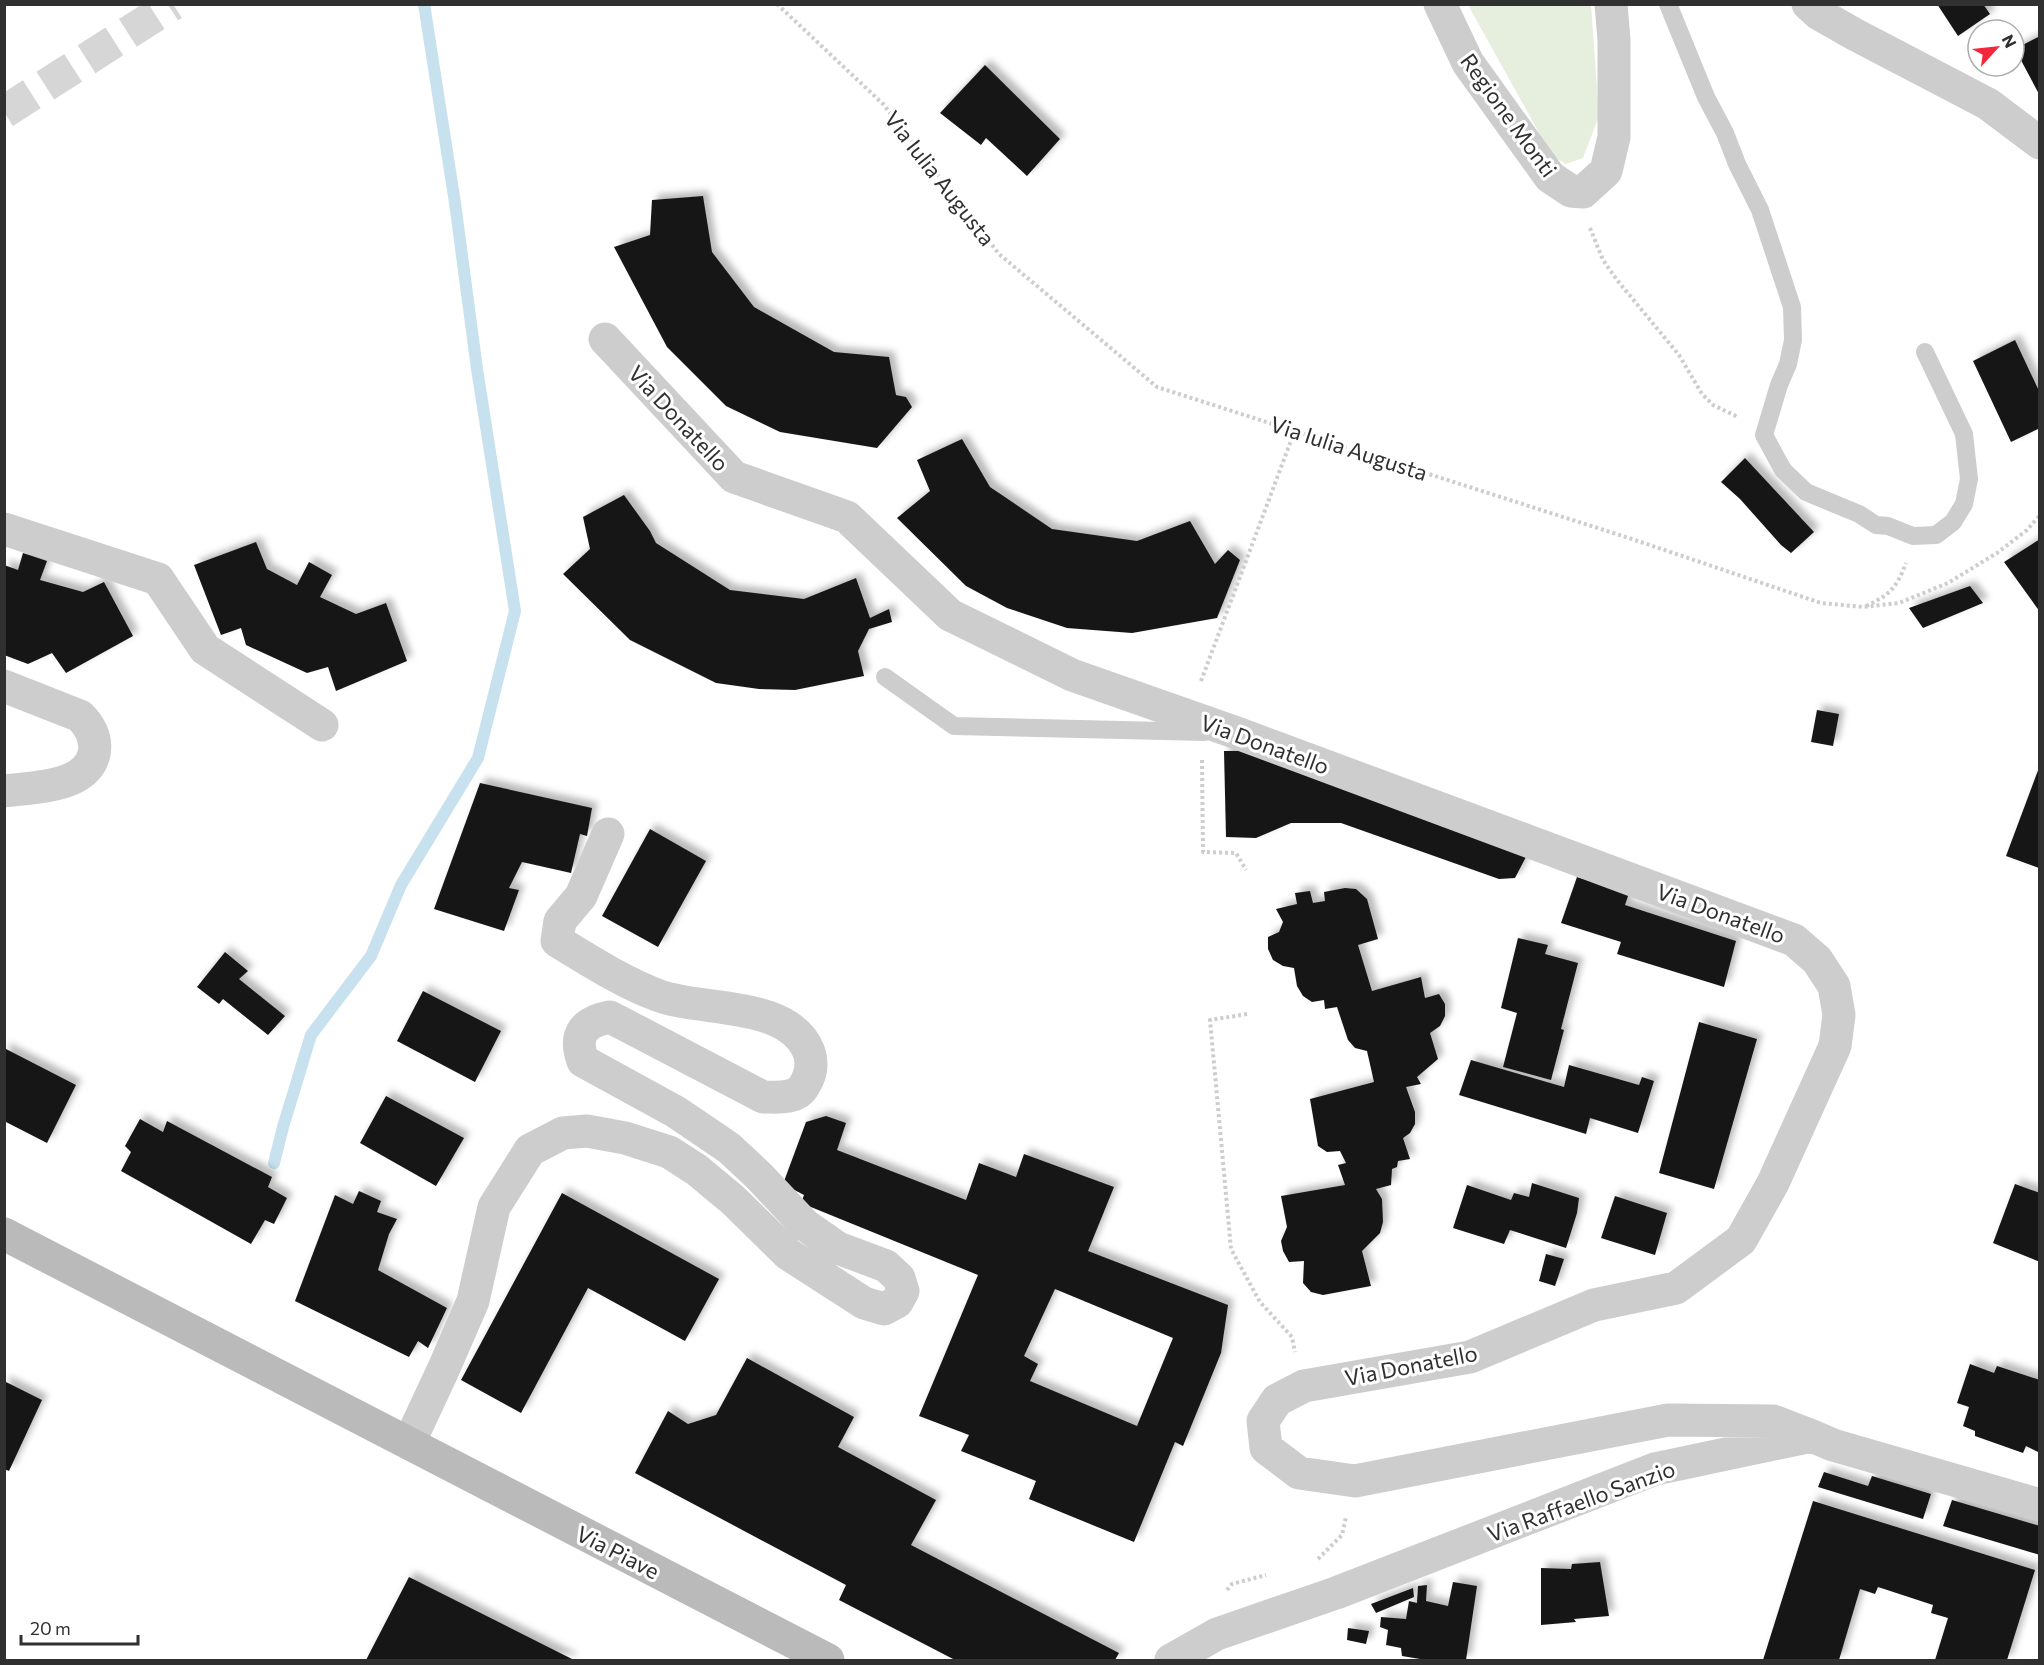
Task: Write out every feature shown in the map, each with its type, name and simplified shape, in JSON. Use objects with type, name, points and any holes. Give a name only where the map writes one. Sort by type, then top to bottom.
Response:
[{"type":"main road","name":"Via Piave","points":[[4,1234],[828,1660]]},
{"type":"street","name":"Regione Monti","points":[[1440,4],[1468,63],[1550,177],[1571,191],[1583,192],[1605,171],[1614,137],[1614,40],[1611,4]]},
{"type":"street","points":[[1808,4],[1818,14],[1988,104],[2040,143]]},
{"type":"street","name":"Via Donatello","points":[[605,339],[734,477],[847,517],[950,615],[1072,675],[1195,724],[1237,733],[1794,940],[1817,960],[1833,986],[1839,1016],[1835,1046],[1773,1183],[1741,1240],[1676,1288],[1594,1305],[1470,1357],[1304,1386],[1277,1400],[1263,1421],[1266,1448],[1299,1473],[1354,1481],[1668,1420],[1773,1421],[1812,1436]]},
{"type":"street","points":[[4,529],[158,579],[205,649],[322,725]]},
{"type":"street","points":[[4,686],[80,716],[89,725],[94,736],[95,749],[89,766],[75,778],[4,791]]},
{"type":"street","points":[[409,1443],[473,1301],[494,1207],[530,1150],[563,1133],[587,1131],[625,1138],[669,1152],[697,1170],[733,1200],[788,1254],[864,1303],[884,1310],[897,1302],[903,1291],[899,1278],[886,1266],[838,1248],[805,1225],[729,1148],[676,1112],[583,1060],[578,1049],[581,1032],[593,1020],[610,1017],[763,1097],[788,1097],[802,1090],[811,1075],[811,1058],[805,1042],[793,1030],[771,1018],[734,1008],[696,1005],[658,996],[557,941],[560,921],[581,896],[608,834]]},
{"type":"street","points":[[1812,1436],[1833,1445],[2040,1505]]},
{"type":"street","name":"Via Raffaello Sanzio","points":[[1171,1660],[1218,1634],[1336,1593],[1655,1469],[1812,1436]]},
{"type":"lane","points":[[1668,4],[1706,97],[1760,210],[1792,307],[1793,340],[1764,435],[1783,470],[1806,492],[1859,514],[1876,525],[1888,526],[1913,536],[1936,535],[1953,522],[1964,504],[1969,479],[1964,434],[1925,351]]},
{"type":"lane","points":[[885,676],[954,726],[1195,724]]},
{"type":"path","name":"Via Iulia Augusta","points":[[777,4],[883,104],[999,254],[1157,387],[1699,561],[1821,603],[1863,607],[1899,603],[1948,583],[2004,547],[2027,530],[2040,515]]},
{"type":"path","points":[[1583,192],[1588,223],[1603,260],[1617,280],[1679,356],[1702,394],[1713,405],[1742,419],[1764,435]]},
{"type":"path","points":[[1246,870],[1236,854],[1203,852],[1195,724],[1295,430]]},
{"type":"path","points":[[1863,607],[1885,597],[1898,582],[1910,554],[1913,536]]},
{"type":"path","points":[[1246,1014],[1210,1020],[1231,1249],[1260,1302],[1292,1336],[1299,1370],[1294,1391]]},
{"type":"green space","points":[[1468,5],[1591,5],[1599,116],[1583,158],[1566,164],[1552,156]]},
{"type":"building","points":[[1937,4],[1983,4],[1990,14],[1984,18],[1966,18],[1966,30],[1958,36]]},
{"type":"building","points":[[2040,36],[2040,96],[2026,70],[2026,43]]},
{"type":"building","points":[[985,65],[1060,139],[1027,176],[986,138],[981,145],[940,113]]},
{"type":"building","points":[[703,196],[712,252],[754,307],[834,352],[889,357],[896,395],[906,397],[912,407],[877,448],[780,432],[726,406],[667,347],[614,247],[650,235],[652,200]]},
{"type":"building","points":[[2015,340],[2040,393],[2040,428],[2011,442],[1973,361]]},
{"type":"building","points":[[962,439],[990,487],[1052,529],[1137,541],[1190,521],[1215,564],[1228,550],[1240,560],[1217,618],[1132,633],[1067,628],[1007,608],[966,586],[897,518],[930,491],[917,460]]},
{"type":"building","points":[[1745,458],[1814,532],[1791,553],[1721,482]]},
{"type":"building","points":[[624,495],[656,543],[730,590],[804,599],[856,578],[870,618],[889,609],[892,622],[869,629],[858,651],[864,676],[795,690],[759,689],[716,683],[630,640],[563,574],[590,549],[583,517]]},
{"type":"building","points":[[2040,539],[2040,612],[2004,562]]},
{"type":"building","points":[[256,542],[267,569],[297,585],[309,562],[332,575],[320,597],[356,614],[386,603],[407,661],[336,691],[328,667],[307,673],[246,645],[241,628],[221,635],[194,565]]},
{"type":"building","points":[[23,553],[47,561],[40,580],[83,592],[104,582],[133,636],[66,673],[52,653],[28,664],[4,655],[4,565],[18,570]]},
{"type":"building","points":[[1970,586],[1983,603],[1923,628],[1909,608]]},
{"type":"building","points":[[1817,710],[1839,714],[1833,746],[1811,742]]},
{"type":"building","points":[[1224,751],[1244,751],[1528,853],[1515,878],[1499,879],[1341,823],[1291,823],[1256,838],[1226,837]]},
{"type":"building","points":[[2040,765],[2040,866],[2039,868],[2006,856]]},
{"type":"building","points":[[480,783],[592,808],[587,836],[580,834],[571,873],[522,862],[509,888],[519,890],[504,931],[434,909]]},
{"type":"building","points":[[650,829],[706,861],[658,947],[602,916]]},
{"type":"building","points":[[1577,877],[1629,893],[1625,905],[1736,941],[1724,987],[1617,954],[1621,942],[1561,923]]},
{"type":"building","points":[[1345,888],[1356,889],[1367,899],[1378,939],[1358,945],[1372,991],[1421,977],[1425,998],[1439,994],[1445,1004],[1445,1016],[1440,1026],[1430,1033],[1438,1059],[1417,1077],[1421,1084],[1406,1087],[1415,1112],[1415,1124],[1410,1133],[1403,1138],[1410,1159],[1398,1161],[1397,1167],[1392,1169],[1391,1185],[1376,1189],[1382,1199],[1383,1222],[1380,1233],[1362,1251],[1371,1286],[1323,1295],[1311,1292],[1303,1283],[1304,1261],[1289,1262],[1283,1251],[1281,1241],[1287,1227],[1281,1196],[1345,1185],[1338,1165],[1346,1163],[1340,1151],[1327,1152],[1318,1146],[1310,1099],[1374,1082],[1367,1051],[1355,1048],[1348,1040],[1337,1007],[1325,1009],[1324,1000],[1312,1002],[1303,996],[1297,986],[1294,968],[1283,966],[1273,960],[1268,949],[1268,937],[1279,932],[1283,922],[1276,909],[1297,904],[1295,893],[1310,891],[1313,903],[1325,901],[1324,892]]},
{"type":"building","points":[[1518,938],[1548,945],[1545,954],[1578,963],[1551,1080],[1503,1067],[1517,1013],[1501,1008]]},
{"type":"building","points":[[225,952],[248,971],[239,979],[285,1016],[268,1035],[223,999],[219,1004],[197,987]]},
{"type":"building","points":[[423,991],[501,1031],[475,1082],[397,1041]]},
{"type":"building","points":[[1699,1022],[1757,1039],[1714,1189],[1659,1173]]},
{"type":"building","points":[[4,1048],[76,1085],[47,1143],[4,1121]]},
{"type":"building","points":[[1471,1060],[1564,1087],[1569,1065],[1639,1085],[1642,1077],[1654,1081],[1638,1133],[1590,1118],[1586,1134],[1459,1095]]},
{"type":"building","points":[[386,1096],[464,1138],[436,1186],[360,1143]]},
{"type":"building","points":[[826,1116],[846,1123],[837,1150],[966,1200],[979,1163],[1016,1177],[1024,1154],[1114,1187],[1088,1251],[1228,1305],[1221,1353],[1183,1446],[1175,1442],[1134,1542],[1029,1499],[1036,1481],[961,1451],[969,1435],[919,1416],[978,1275],[801,1203],[804,1195],[783,1184],[806,1122]],"holes":[[[1055,1289],[1173,1338],[1137,1426],[1030,1381],[1038,1364],[1024,1356]]]},
{"type":"building","points":[[140,1119],[163,1132],[167,1121],[272,1177],[268,1187],[287,1198],[274,1224],[265,1220],[251,1244],[121,1171],[131,1152],[125,1146]]},
{"type":"building","points":[[1532,1183],[1579,1198],[1577,1213],[1566,1248],[1510,1230],[1504,1244],[1453,1228],[1467,1185],[1511,1200],[1514,1193],[1529,1197]]},
{"type":"building","points":[[2015,1184],[2040,1193],[2040,1262],[1993,1243]]},
{"type":"building","points":[[359,1191],[381,1201],[377,1212],[397,1219],[389,1234],[378,1270],[447,1308],[428,1348],[418,1341],[409,1357],[295,1301],[335,1195],[353,1204]]},
{"type":"building","points":[[562,1193],[719,1279],[685,1341],[588,1288],[521,1413],[461,1380]]},
{"type":"building","points":[[1615,1196],[1667,1213],[1655,1255],[1601,1238]]},
{"type":"building","points":[[1546,1254],[1564,1259],[1555,1286],[1539,1281]]},
{"type":"building","points":[[747,1358],[854,1417],[838,1447],[936,1500],[911,1545],[1119,1653],[1115,1660],[955,1660],[839,1600],[846,1585],[635,1473],[668,1411],[688,1424],[716,1415]]},
{"type":"building","points":[[1970,1364],[1994,1373],[1997,1366],[2040,1380],[2040,1453],[2026,1446],[2023,1453],[1975,1436],[1975,1431],[1963,1426],[1969,1407],[1957,1403]]},
{"type":"building","points":[[4,1381],[42,1400],[9,1471],[4,1469]]},
{"type":"building","points":[[1824,1472],[1868,1486],[1872,1476],[1931,1494],[1923,1519],[1818,1487]]},
{"type":"building","points":[[1952,1500],[2040,1526],[2040,1555],[1943,1526]]},
{"type":"building","points":[[1813,1501],[2035,1570],[2007,1660],[1935,1660],[1948,1618],[1931,1613],[1933,1605],[1878,1587],[1875,1594],[1860,1589],[1839,1660],[1763,1660]]},
{"type":"building","points":[[1600,1562],[1609,1616],[1541,1625],[1541,1568],[1571,1569],[1572,1564]]},
{"type":"building","points":[[409,1577],[574,1660],[366,1660]]},
{"type":"building","points":[[1453,1582],[1477,1586],[1466,1660],[1426,1660],[1402,1656],[1401,1648],[1386,1645],[1388,1630],[1380,1627],[1381,1617],[1406,1619],[1409,1601],[1417,1603],[1418,1586],[1427,1585],[1426,1601],[1448,1606]]},
{"type":"building","points":[[1413,1588],[1414,1597],[1376,1613],[1371,1604]]},
{"type":"building","points":[[1348,1628],[1369,1631],[1366,1644],[1347,1640]]},
{"type":"waterway","points":[[274,1163],[311,1035],[371,956],[401,885],[478,758],[515,611],[424,4]]},
{"type":"tunnel","points":[[4,112],[173,4]]}]
